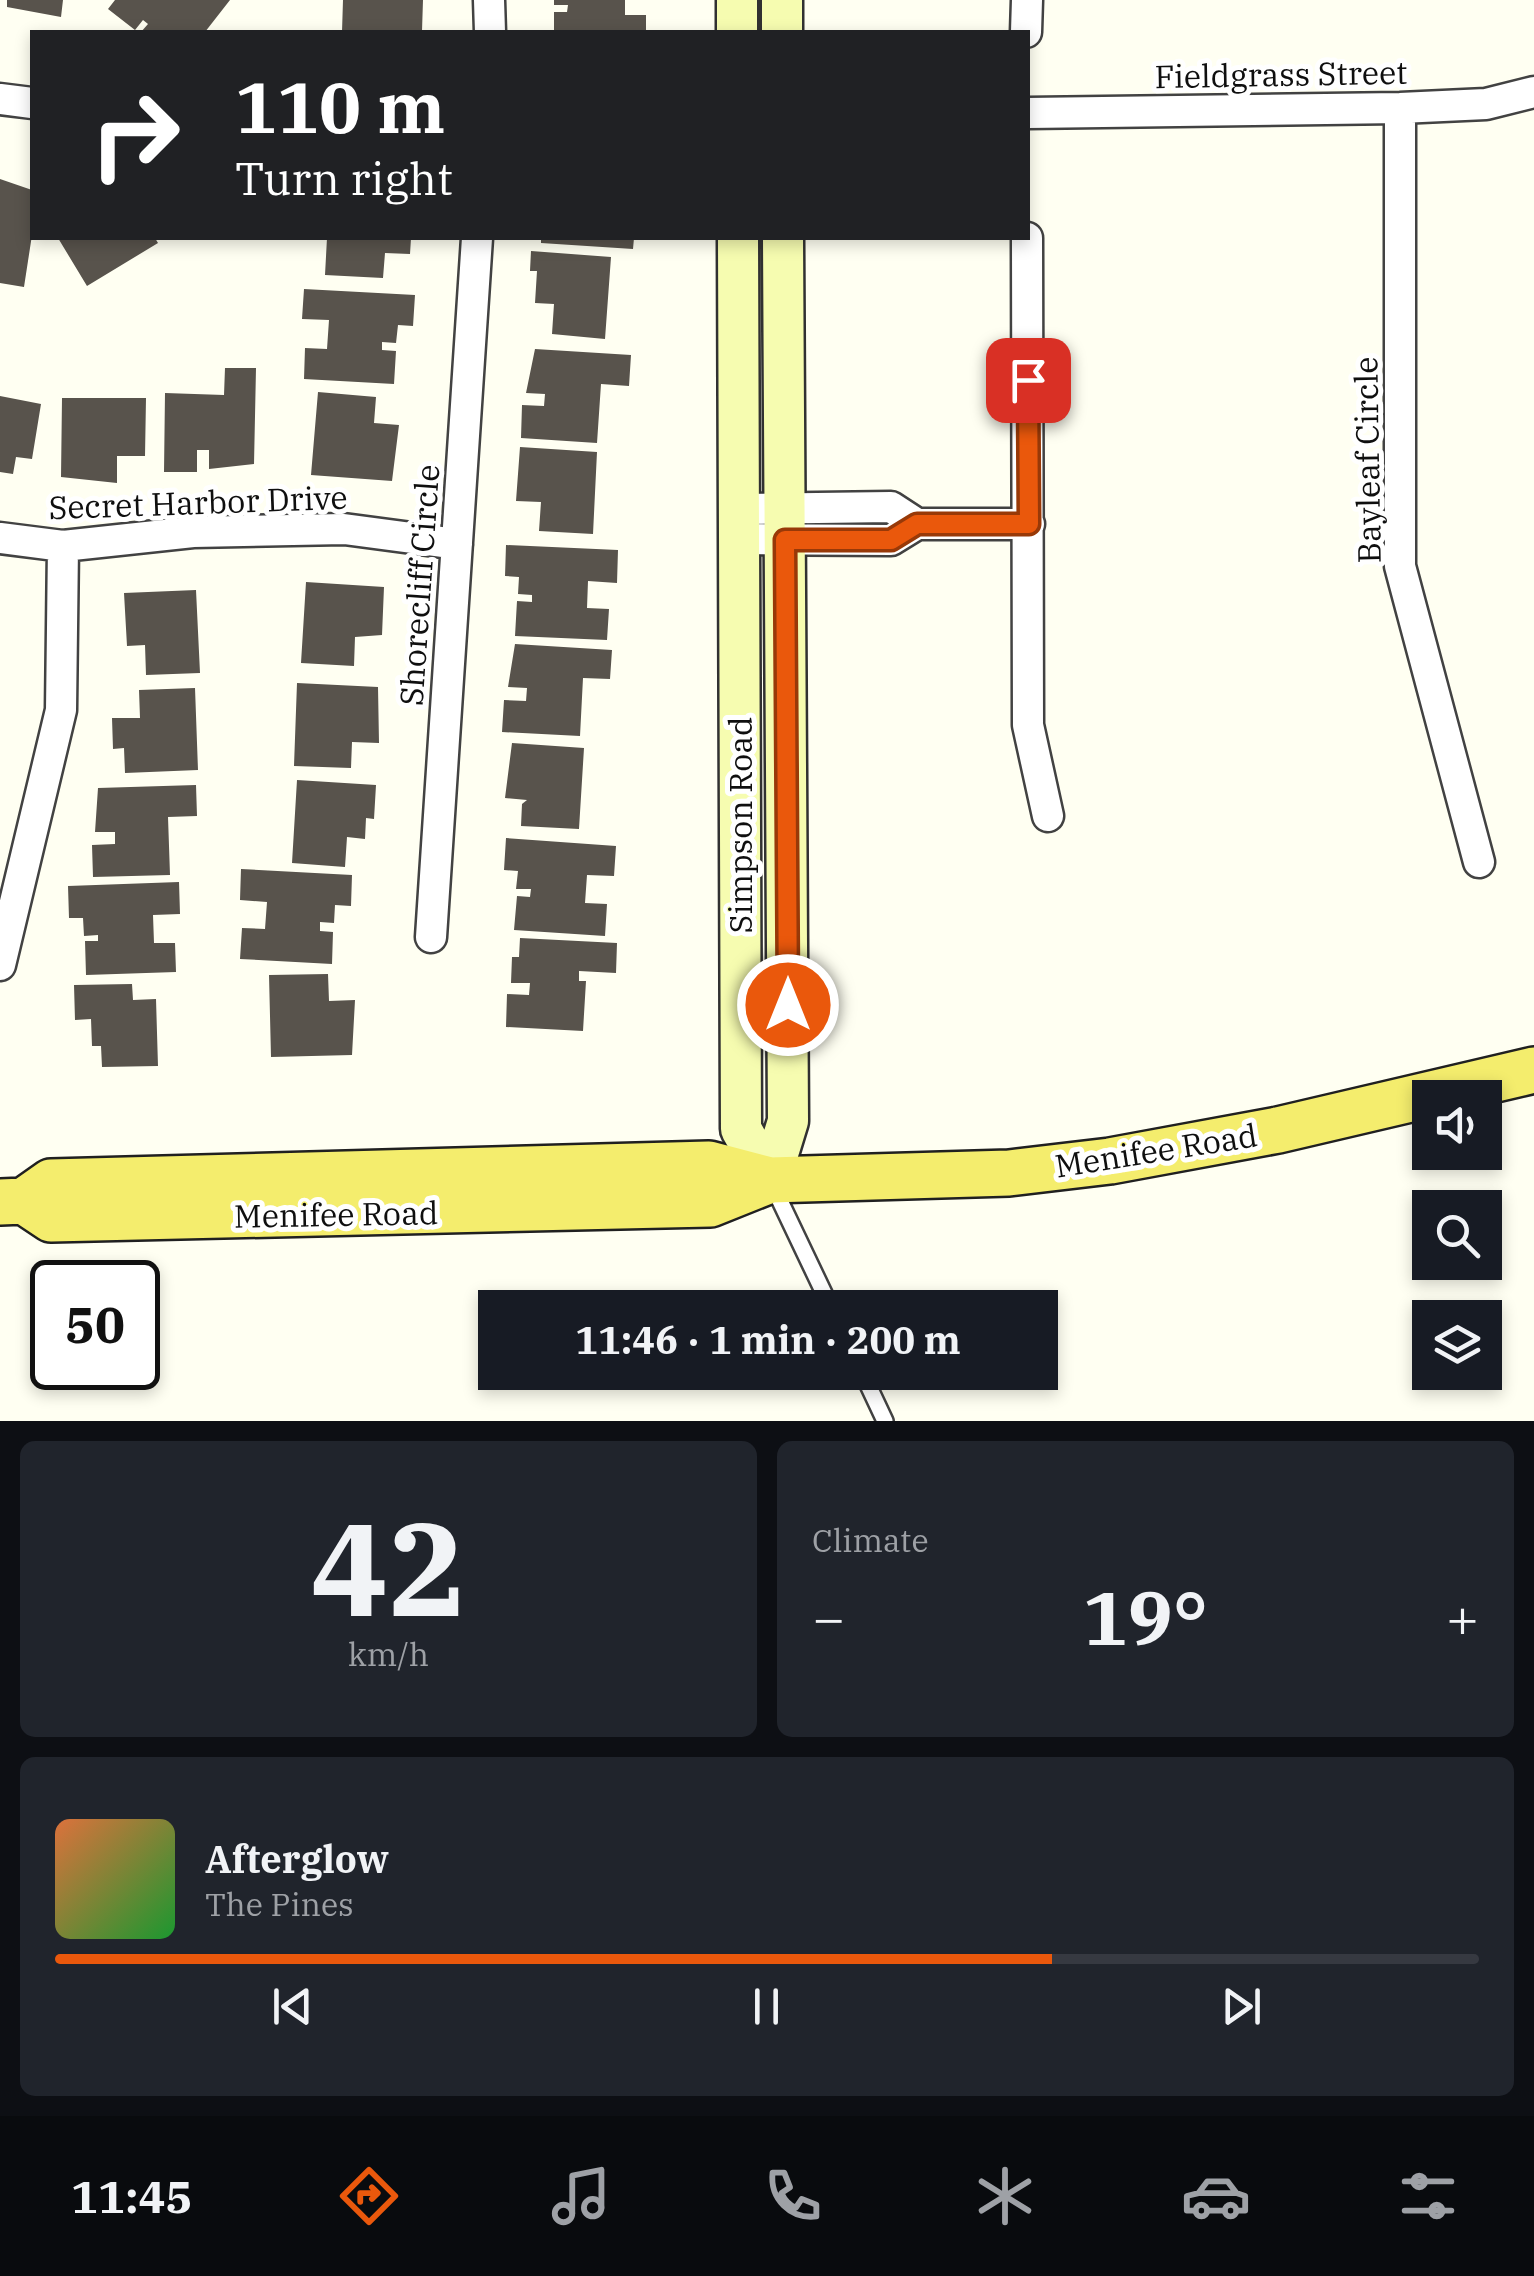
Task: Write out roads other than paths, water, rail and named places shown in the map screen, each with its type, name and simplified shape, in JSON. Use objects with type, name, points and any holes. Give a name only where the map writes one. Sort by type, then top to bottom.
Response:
[{"type":"main road","points":[[737,0],[737,30]]},
{"type":"main road","points":[[782,0],[782,30]]},
{"type":"main road","name":"Simpson Road","points":[[738,240],[741,1129],[770,1180]]},
{"type":"main road","name":"Simpson Road","points":[[770,1180],[788,1122],[783,240]]},
{"type":"main road","name":"Menifee Road","points":[[12,1201],[51,1182],[111,1180],[710,1164],[770,1180],[992,1174],[1110,1161],[1371,1111],[1534,1070]]},
{"type":"street","points":[[489,0],[490,30]]},
{"type":"street","points":[[1026,30],[1027,0]]},
{"type":"street","name":"Fieldgrass Street","points":[[1030,113],[1400,108],[1486,104],[1534,92]]},
{"type":"street","points":[[0,98],[30,102]]},
{"type":"street","name":"Bayleaf Circle","points":[[1400,108],[1400,566],[1479,862]]},
{"type":"street","name":"Shorecliff Circle","points":[[430,936],[477,240]]},
{"type":"street","points":[[1027,240],[1028,725],[1048,816]]},
{"type":"street","points":[[740,524],[785,524],[891,540],[917,524],[1029,524]]},
{"type":"street","name":"Secret Harbor Drive","points":[[0,538],[63,546],[194,532],[344,529],[457,544]]},
{"type":"street","points":[[0,965],[61,710],[63,546]]},
{"type":"lane","points":[[770,1180],[823,1290]]},
{"type":"lane","points":[[870,1390],[885,1421]]}]
